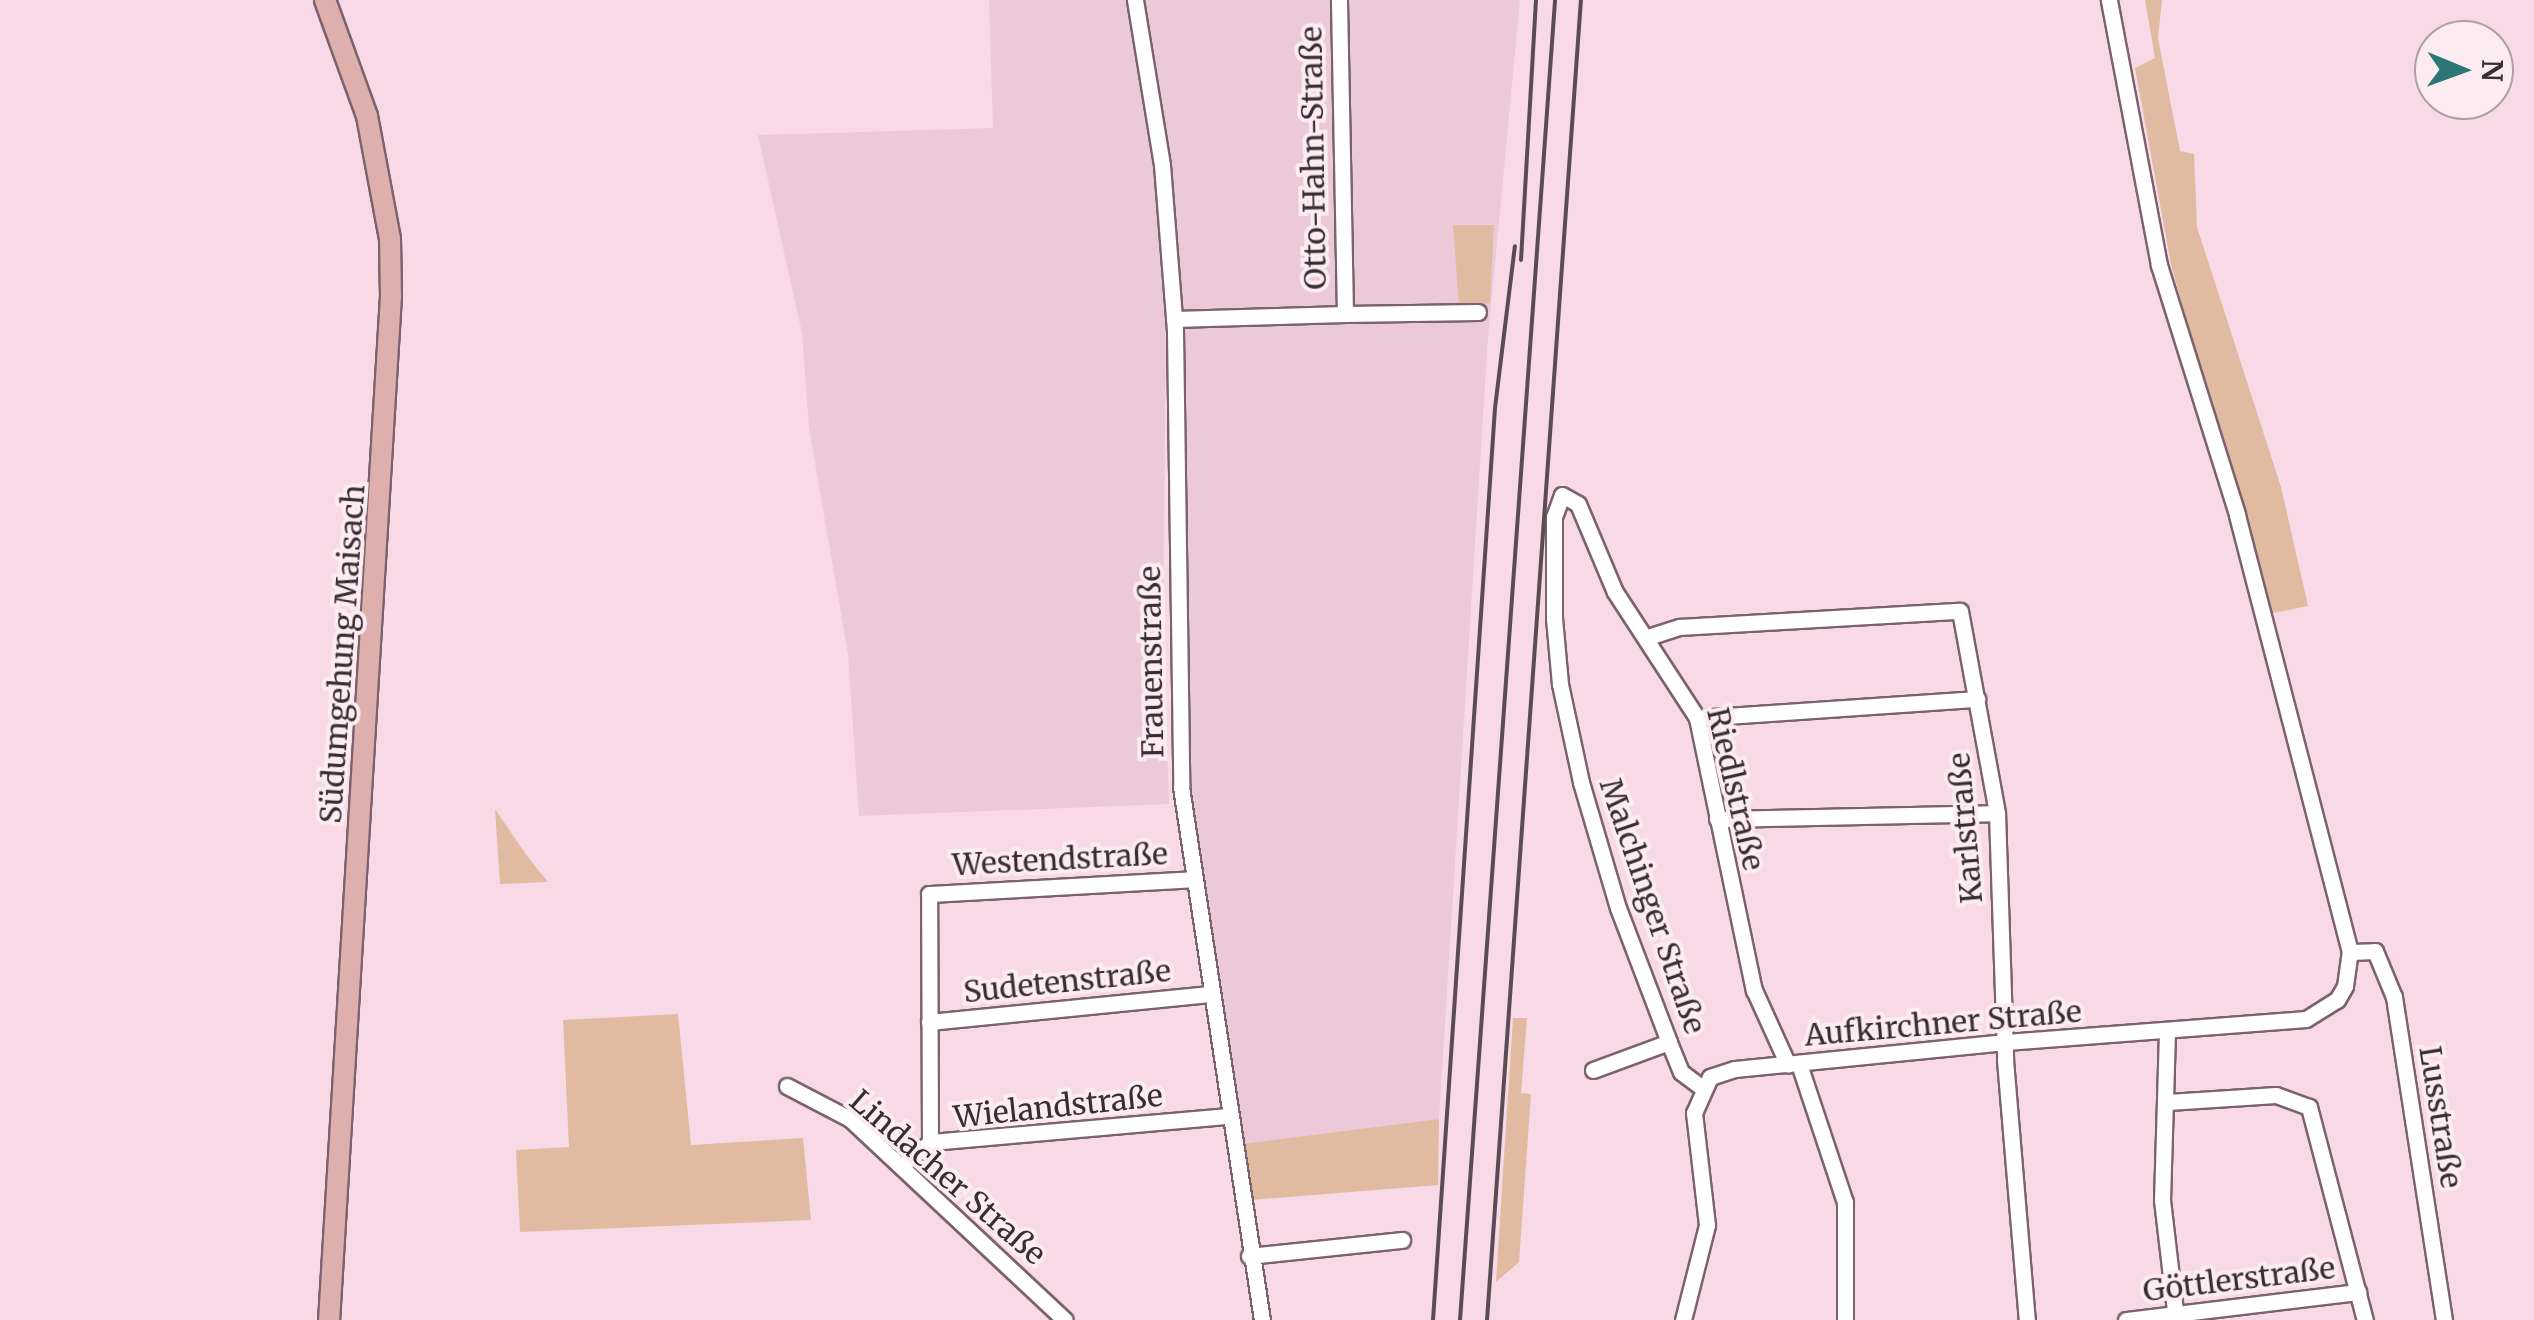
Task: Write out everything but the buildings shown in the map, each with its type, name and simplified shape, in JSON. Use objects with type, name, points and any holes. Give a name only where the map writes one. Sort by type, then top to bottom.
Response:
[{"type":"main road","name":"Südumgehung Maisach","points":[[325,0],[367,116],[390,240],[392,296],[329,1320]]},
{"type":"street","name":"Frauenstraße","points":[[1135,0],[1162,165],[1174,318],[1177,715],[1194,879],[1227,1116],[1262,1320]]},
{"type":"street","name":"Otto-Hahn-Straße","points":[[1340,0],[1344,314]]},
{"type":"street","points":[[2112,5],[2159,265],[2237,514],[2350,952]]},
{"type":"street","name":"Otto-Hahn-Straße","points":[[1174,318],[1478,312]]},
{"type":"street","name":"Riedlstraße","points":[[1562,496],[1578,504],[1616,592],[1697,718],[1754,990],[1794,1064],[1845,1202],[1845,1320]]},
{"type":"street","name":"Malchinger Straße","points":[[1562,496],[1554,517],[1560,684],[1616,900],[1681,1072],[1701,1087]]},
{"type":"street","name":"Karlstraße","points":[[1648,637],[1679,626],[1960,611],[1997,813],[2006,1042],[2027,1320]]},
{"type":"street","points":[[1697,718],[1977,699]]},
{"type":"street","points":[[1716,819],[1997,813]]},
{"type":"street","name":"Westendstraße","points":[[929,1022],[929,894],[1194,879]]},
{"type":"street","name":"Aufkirchner Straße","points":[[1701,1087],[1722,1072],[2006,1042],[2293,1021],[2324,1012],[2346,986],[2350,952]]},
{"type":"street","name":"Lusstraße","points":[[2350,952],[2375,952],[2394,997],[2444,1320]]},
{"type":"street","name":"Sudetenstraße","points":[[929,1022],[1210,994]]},
{"type":"street","points":[[929,1022],[930,1142]]},
{"type":"street","points":[[2167,1032],[2168,1102],[2162,1200],[2175,1316]]},
{"type":"street","points":[[1593,1070],[1669,1042]]},
{"type":"street","name":"Lindacher Straße","points":[[787,1086],[850,1118],[1065,1320]]},
{"type":"street","points":[[1683,1320],[1707,1225],[1694,1113],[1701,1087]]},
{"type":"street","points":[[2168,1102],[2276,1095],[2309,1107],[2365,1320]]},
{"type":"street","name":"Wielandstraße","points":[[902,1166],[930,1142],[1227,1116]]},
{"type":"street","points":[[1250,1256],[1402,1240]]},
{"type":"street","name":"Göttlerstraße","points":[[2126,1320],[2358,1292]]},
{"type":"street","points":[[2265,1302],[2268,1320]]},
{"type":"shaded area","points":[[989,0],[1128,0],[1154,167],[1166,329],[1163,629],[1169,804],[859,816],[848,654],[809,428],[802,333],[758,135],[993,128]]},
{"type":"shaded area","points":[[1142,0],[1520,0],[1488,337],[1439,1119],[1241,1144],[1192,793],[1183,328]]},
{"type":"shaded area","points":[[2145,0],[2162,0],[2158,38],[2180,151],[2194,154],[2197,227],[2281,487],[2308,606],[2268,614],[2171,264],[2135,68],[2155,58]]},
{"type":"shaded area","points":[[1453,225],[1494,225],[1490,303],[1459,306]]},
{"type":"shaded area","points":[[495,809],[527,856],[548,882],[500,884]]},
{"type":"shaded area","points":[[678,1014],[691,1145],[803,1138],[811,1220],[520,1232],[516,1150],[569,1147],[563,1020]]},
{"type":"shaded area","points":[[1513,1018],[1527,1018],[1521,1093],[1531,1094],[1519,1262],[1496,1282]]},
{"type":"shaded area","points":[[1439,1119],[1438,1185],[1250,1200],[1241,1144]]},
{"type":"railway","points":[[1521,260],[1536,0]]},
{"type":"railway","points":[[1460,1320],[1555,0]]},
{"type":"railway","points":[[1487,1320],[1581,0]]},
{"type":"railway","points":[[1433,1320],[1495,408],[1515,246]]}]
